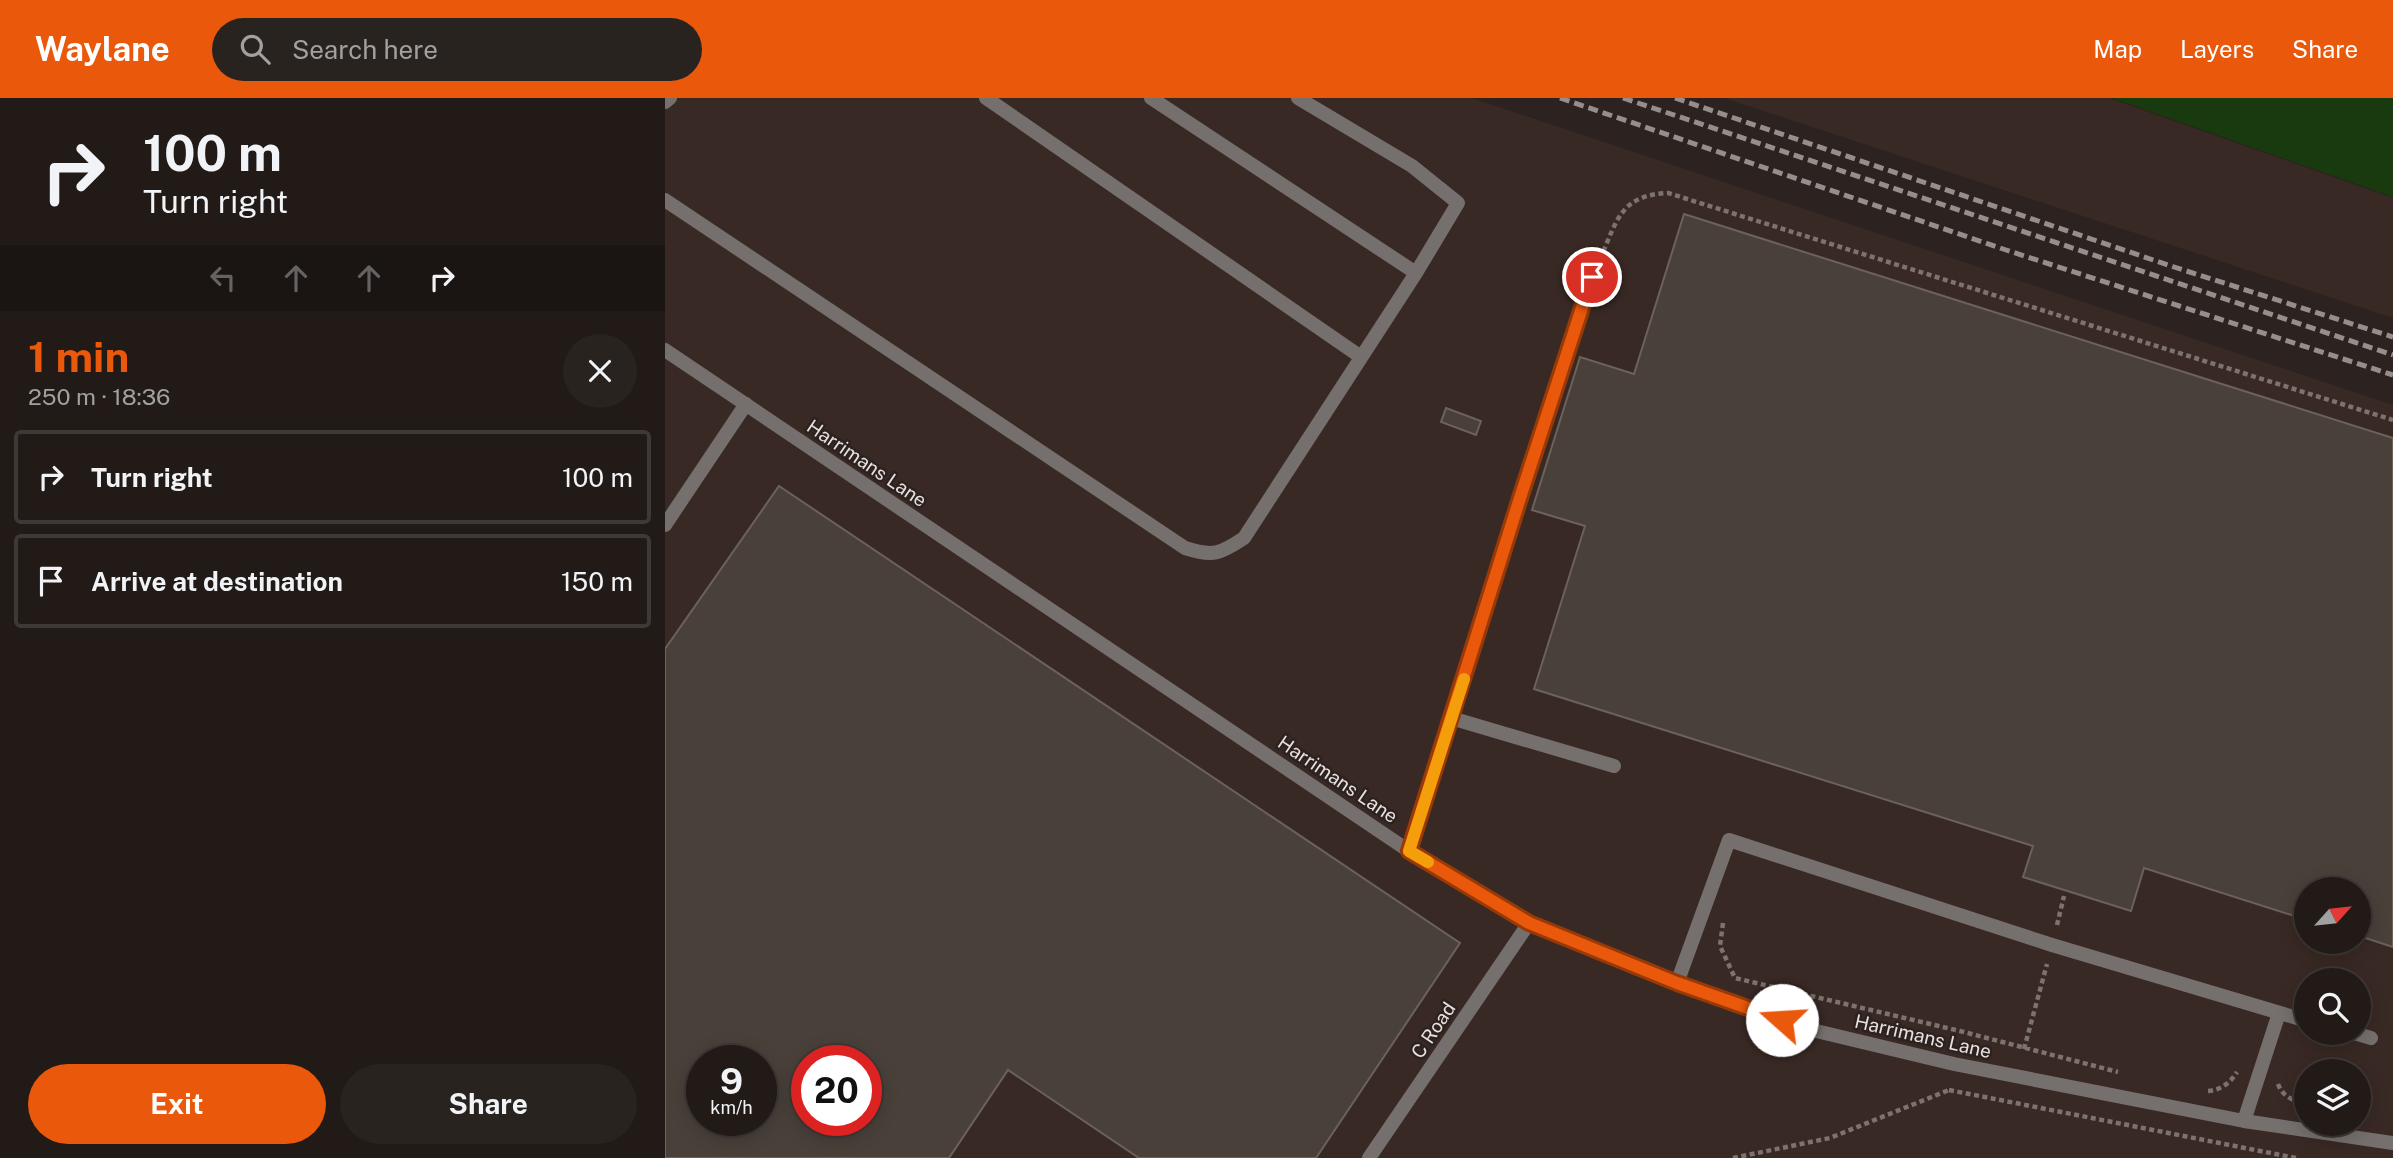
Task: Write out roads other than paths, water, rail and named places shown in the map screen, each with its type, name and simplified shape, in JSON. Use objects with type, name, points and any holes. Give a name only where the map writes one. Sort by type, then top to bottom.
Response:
[{"type":"lane","points":[[665,102],[670,98]]},
{"type":"lane","points":[[986,98],[1361,357]]},
{"type":"lane","points":[[1151,98],[1416,273]]},
{"type":"lane","points":[[665,201],[1185,548],[1205,555],[1224,552],[1244,538],[1416,273],[1458,203],[1412,166],[1298,98]]},
{"type":"lane","points":[[1409,851],[1592,277]]},
{"type":"lane","name":"Harrimans Lane","points":[[665,350],[1409,851],[1529,923],[1677,983],[1808,1030],[1954,1064],[2244,1121],[2393,1143]]},
{"type":"lane","points":[[665,525],[746,404]]},
{"type":"lane","points":[[1451,718],[1615,765]]},
{"type":"lane","points":[[1677,983],[1729,840],[2052,945],[2294,1017]]},
{"type":"lane","name":"C Road","points":[[1369,1158],[1529,923]]},
{"type":"lane","points":[[2244,1121],[2279,1013]]},
{"type":"railway","points":[[1560,98],[2006,250],[2393,375]]},
{"type":"railway","points":[[1623,98],[2393,355]]},
{"type":"railway","points":[[1675,98],[2174,267],[2393,337]]}]
